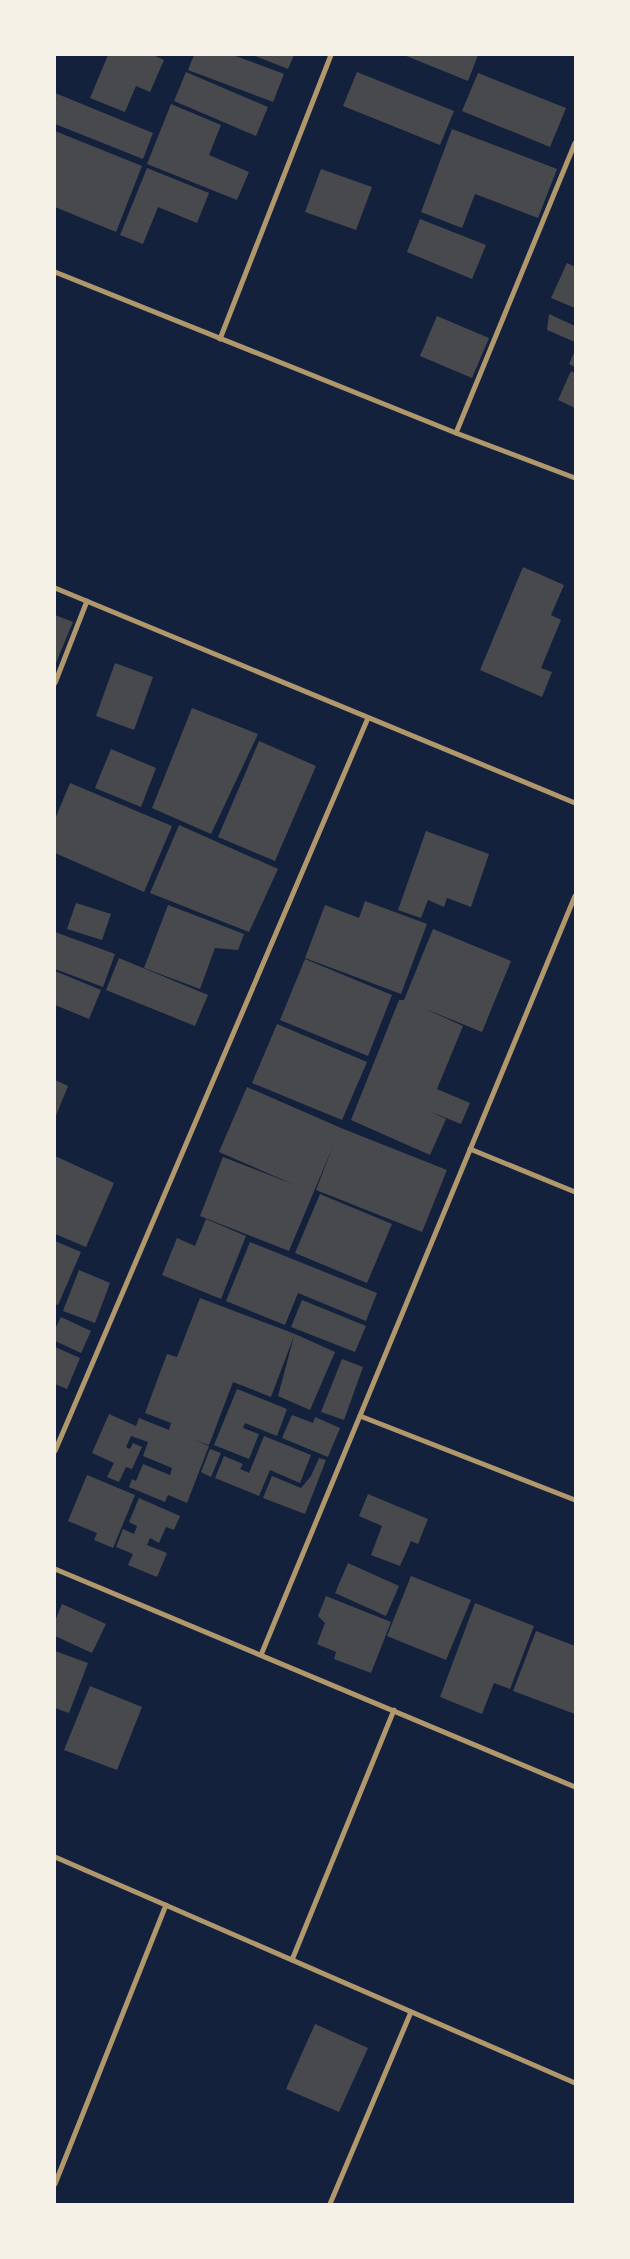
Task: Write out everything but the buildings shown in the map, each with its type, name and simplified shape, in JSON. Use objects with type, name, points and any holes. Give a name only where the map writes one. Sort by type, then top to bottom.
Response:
[{"type":"street","points":[[220,338],[331,55]]},
{"type":"street","points":[[456,433],[575,143]]},
{"type":"street","points":[[55,272],[456,433],[575,478]]},
{"type":"street","points":[[55,588],[575,803]]},
{"type":"street","points":[[55,683],[87,601]]},
{"type":"street","points":[[55,1451],[368,718]]},
{"type":"street","points":[[260,1655],[575,896]]},
{"type":"street","points":[[470,1149],[575,1192]]},
{"type":"street","points":[[360,1416],[575,1500]]},
{"type":"street","points":[[55,1568],[575,1787]]},
{"type":"street","points":[[292,1960],[394,1710]]},
{"type":"street","points":[[55,1857],[575,2082]]},
{"type":"street","points":[[55,2184],[56,2177],[166,1905]]},
{"type":"street","points":[[330,2204],[411,2012]]}]
